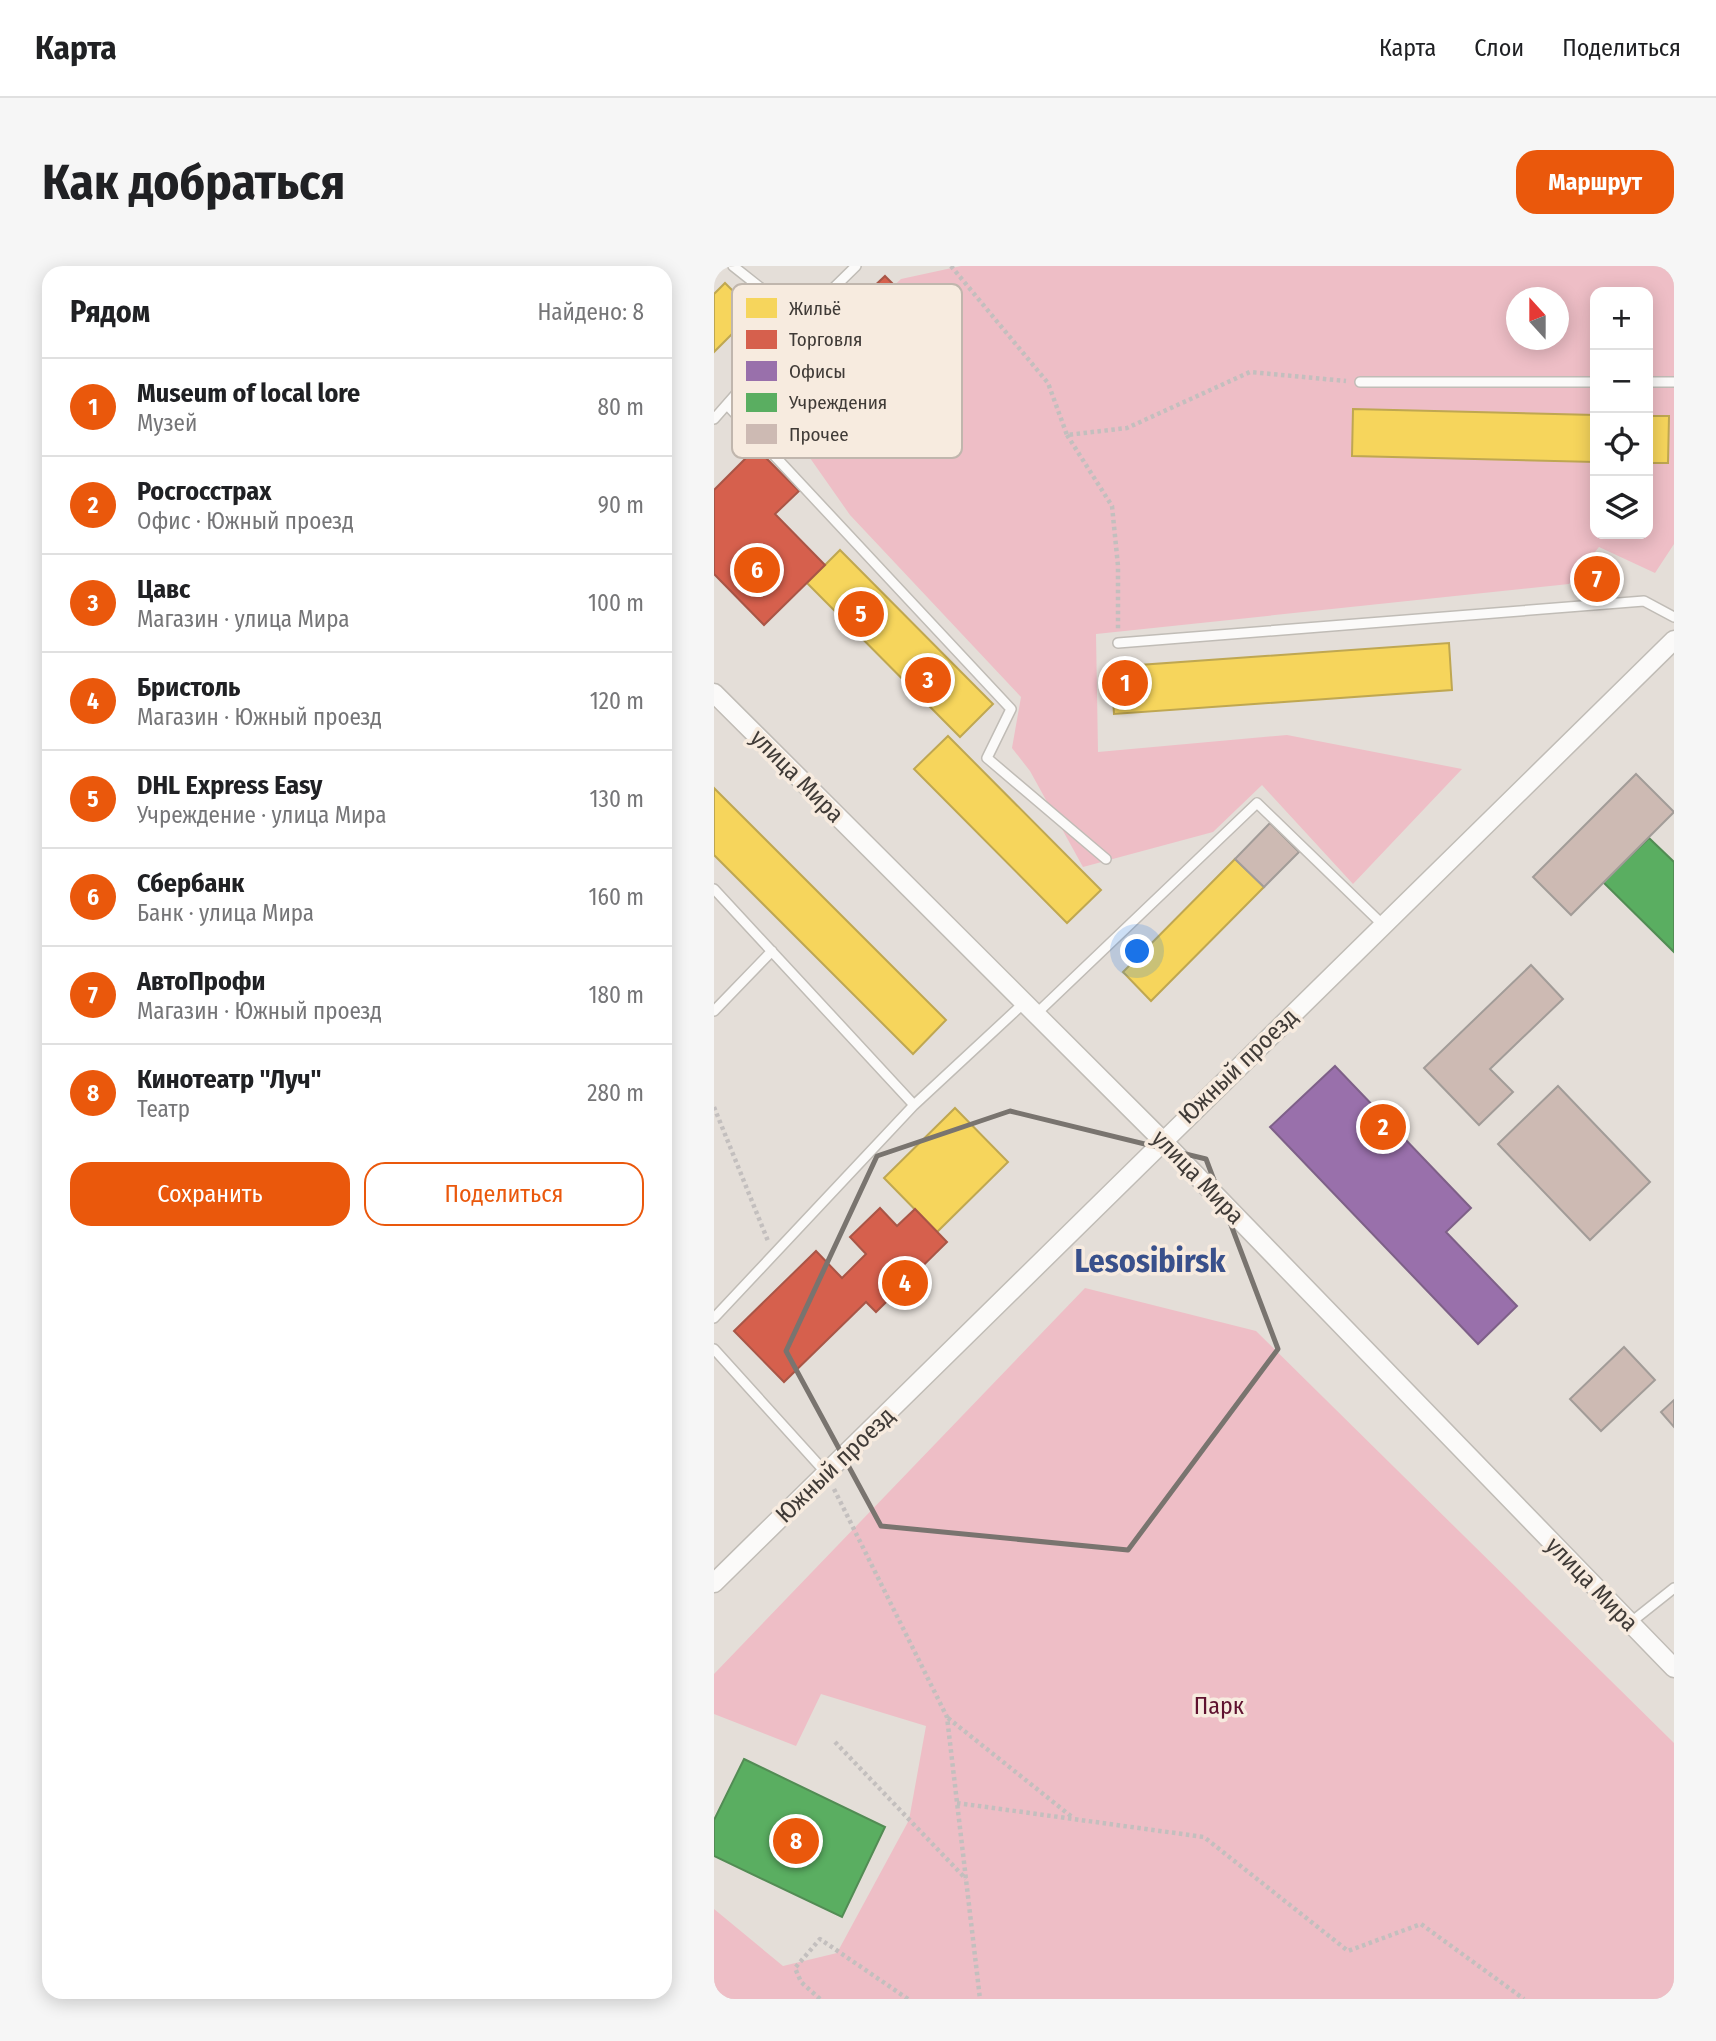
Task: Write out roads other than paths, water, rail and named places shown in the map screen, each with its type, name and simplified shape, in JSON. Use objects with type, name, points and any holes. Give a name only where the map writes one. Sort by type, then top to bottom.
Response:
[{"type":"street","name":"Южный проезд","points":[[714,1583],[1674,640]]},
{"type":"street","name":"улица Мира","points":[[714,693],[1162,1140],[1674,1668]]},
{"type":"lane","points":[[733,266],[756,284]]},
{"type":"lane","points":[[838,284],[856,266]]},
{"type":"lane","points":[[1360,382],[1590,382]]},
{"type":"lane","points":[[1653,382],[1674,382]]},
{"type":"lane","points":[[714,419],[732,401]]},
{"type":"lane","points":[[728,406],[732,410]]},
{"type":"lane","points":[[777,458],[1011,709],[987,758],[1107,859]]},
{"type":"lane","points":[[1118,643],[1644,601],[1674,617]]},
{"type":"lane","points":[[714,1318],[914,1105],[1030,1008],[1257,803],[1382,924]]},
{"type":"lane","points":[[714,889],[914,1105]]},
{"type":"lane","points":[[714,1011],[772,951]]},
{"type":"lane","points":[[714,1349],[827,1474]]},
{"type":"lane","points":[[1630,1623],[1674,1588]]},
{"type":"place","name":"Сбербанк","points":[[757,570]]},
{"type":"place","name":"АвтоПрофи","points":[[1597,579]]},
{"type":"place","name":"DHL Express Easy","points":[[861,614]]},
{"type":"place","name":"Цавс","points":[[928,680]]},
{"type":"place","name":"Museum of local lore","points":[[1125,683]]},
{"type":"place","name":"Росгосстрах","points":[[1383,1127]]},
{"type":"place","name":"Бристоль","points":[[905,1283]]},
{"type":"place","name":"Кинотеатр \"Луч\"","points":[[796,1841]]},
{"type":"district","name":"Lesosibirsk","points":[[1150,1261]]},
{"type":"park label","name":"Парк","points":[[1219,1706]]}]
